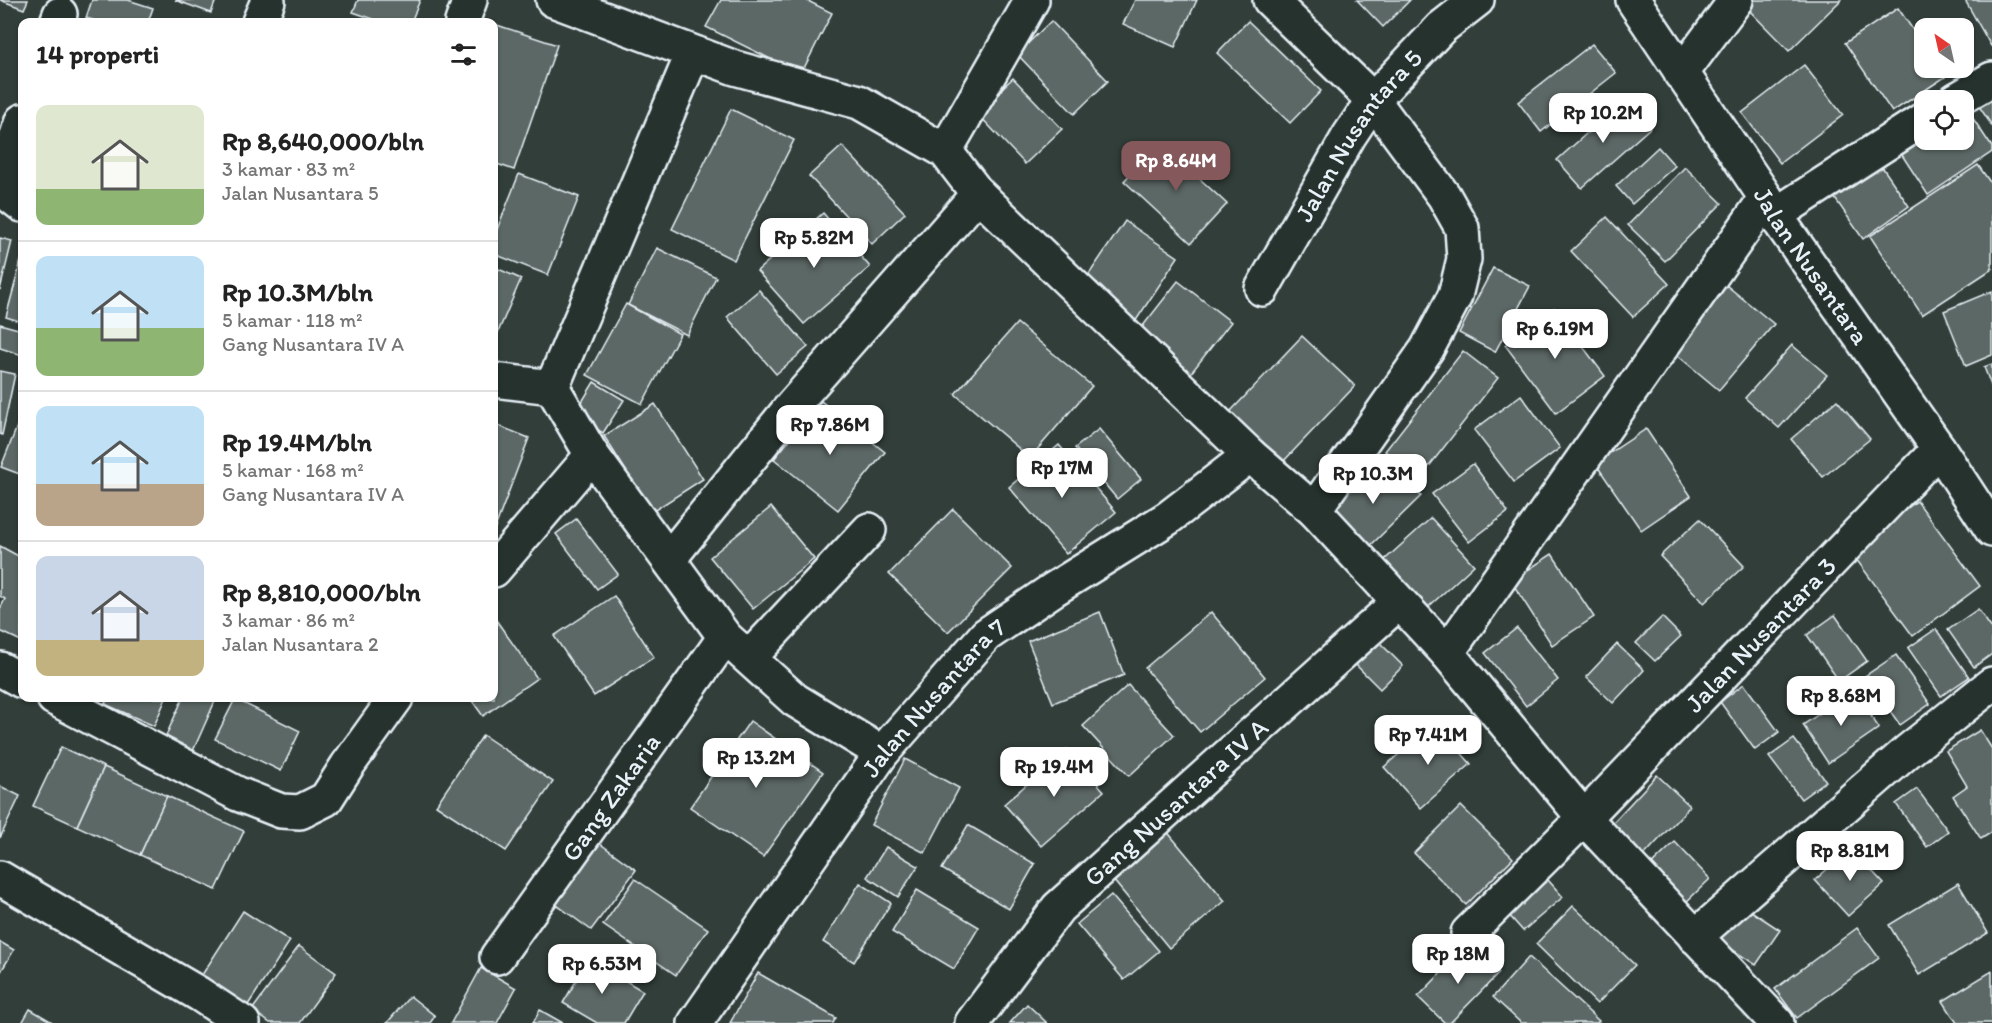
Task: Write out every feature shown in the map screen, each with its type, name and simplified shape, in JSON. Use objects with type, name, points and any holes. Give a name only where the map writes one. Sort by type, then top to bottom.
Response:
[{"type":"street","points":[[463,18],[470,0]]},
{"type":"street","points":[[553,0],[693,54],[859,102],[945,151],[978,194],[1250,456],[1314,510],[1447,653],[1584,818],[1777,1023]]},
{"type":"street","points":[[945,151],[1032,0]]},
{"type":"street","points":[[1270,0],[1373,100],[1444,196],[1462,228],[1464,259],[1455,296],[1427,350],[1314,510]]},
{"type":"street","name":"Jalan Nusantara 5","points":[[1262,289],[1348,136],[1373,100],[1441,28],[1477,0]]},
{"type":"street","name":"Jalan Nusantara","points":[[1633,0],[1992,530]]},
{"type":"street","points":[[1682,74],[1736,0]]},
{"type":"street","points":[[552,387],[693,54]]},
{"type":"street","points":[[1972,90],[1992,78]]},
{"type":"street","points":[[1447,653],[1771,206],[1914,125]]},
{"type":"street","points":[[18,133],[4,174],[4,191],[18,202]]},
{"type":"street","points":[[669,559],[790,407],[978,194]]},
{"type":"street","points":[[498,380],[552,387]]},
{"type":"street","points":[[552,387],[592,455],[725,637],[795,700],[882,753]]},
{"type":"street","name":"Jalan Nusantara 3","points":[[1468,933],[1584,818],[1939,449]]},
{"type":"street","points":[[498,565],[592,455]]},
{"type":"street","name":"Jalan Nusantara 7","points":[[695,1023],[882,753],[986,635],[1054,589],[1168,518],[1250,456]]},
{"type":"street","points":[[749,658],[869,530]]},
{"type":"street","name":"Gang Nusantara IV A","points":[[972,1023],[1058,908],[1399,602]]},
{"type":"street","name":"Gang Zakaria","points":[[497,957],[725,637]]},
{"type":"street","points":[[0,669],[18,679]]},
{"type":"street","points":[[1695,937],[1908,750],[1992,684]]},
{"type":"street","points":[[62,702],[238,794],[281,811],[300,812],[326,799],[393,702]]},
{"type":"street","points":[[0,878],[199,994],[243,1023]]},
{"type":"building","points":[[0,0],[28,0],[24,9]]},
{"type":"building","points":[[92,0],[128,0],[153,8],[149,18],[86,18]]},
{"type":"building","points":[[175,0],[216,0],[211,13]]},
{"type":"building","points":[[358,0],[420,0],[413,18],[370,18],[353,12]]},
{"type":"building","points":[[721,0],[806,0],[832,13],[801,74],[706,27]]},
{"type":"building","points":[[1135,0],[1197,0],[1175,47],[1123,24]]},
{"type":"building","points":[[1357,0],[1410,0],[1383,27]]},
{"type":"building","points":[[1750,0],[1841,0],[1789,51],[1744,5]]},
{"type":"building","points":[[1965,0],[1992,0],[1991,46]]},
{"type":"building","points":[[1898,8],[1914,31],[1914,78],[1943,78],[1925,90],[1914,90],[1914,97],[1892,112],[1845,43]]},
{"type":"building","points":[[1051,21],[1108,81],[1074,114],[1017,54]]},
{"type":"building","points":[[1248,21],[1321,91],[1290,123],[1217,53]]},
{"type":"building","points":[[498,25],[557,45],[514,170],[498,164]]},
{"type":"building","points":[[1592,44],[1616,73],[1541,132],[1518,102]]},
{"type":"building","points":[[1804,65],[1843,115],[1780,163],[1742,113]]},
{"type":"building","points":[[1013,78],[1062,129],[1025,164],[976,112]]},
{"type":"building","points":[[1992,88],[1992,126],[1975,100]]},
{"type":"building","points":[[1624,100],[1650,128],[1582,188],[1557,160]]},
{"type":"building","points":[[731,109],[794,140],[734,260],[672,229]]},
{"type":"building","points":[[1974,120],[1992,147],[1992,152],[1928,195],[1898,149],[1914,138],[1914,150],[1974,150]]},
{"type":"building","points":[[1160,142],[1227,204],[1191,243],[1124,181]]},
{"type":"building","points":[[842,146],[905,213],[872,244],[809,176]]},
{"type":"building","points":[[1658,147],[1675,166],[1632,204],[1616,186]]},
{"type":"building","points":[[1874,155],[1909,206],[1863,239],[1827,187]]},
{"type":"building","points":[[1978,165],[1992,185],[1992,269],[1922,315],[1870,236]]},
{"type":"building","points":[[1685,167],[1722,203],[1665,261],[1628,225]]},
{"type":"building","points":[[519,174],[579,197],[548,275],[498,256],[498,227]]},
{"type":"building","points":[[823,213],[870,267],[804,324],[757,271]]},
{"type":"building","points":[[1607,217],[1669,284],[1633,317],[1571,251]]},
{"type":"building","points":[[1125,221],[1178,257],[1133,325],[1079,289]]},
{"type":"building","points":[[0,238],[12,241],[0,290]]},
{"type":"building","points":[[657,248],[716,277],[687,335],[628,305]]},
{"type":"building","points":[[1493,268],[1530,286],[1495,352],[1459,333]]},
{"type":"building","points":[[498,269],[521,279],[498,332]]},
{"type":"building","points":[[18,272],[18,321],[6,317]]},
{"type":"building","points":[[1178,281],[1231,322],[1184,382],[1131,341]]},
{"type":"building","points":[[1726,285],[1774,324],[1719,390],[1671,350]]},
{"type":"building","points":[[759,290],[808,347],[776,374],[727,317]]},
{"type":"building","points":[[1992,291],[1992,355],[1966,366],[1944,311]]},
{"type":"building","points":[[626,304],[680,334],[642,404],[587,375]]},
{"type":"building","points":[[1554,308],[1605,376],[1556,413],[1505,345]]},
{"type":"building","points":[[1017,323],[1092,386],[1030,458],[955,394]]},
{"type":"building","points":[[0,324],[18,329],[18,354],[0,348]]},
{"type":"building","points":[[1302,336],[1355,386],[1281,464],[1229,413]]},
{"type":"building","points":[[1792,345],[1827,375],[1779,428],[1745,398]]},
{"type":"building","points":[[1463,351],[1498,378],[1420,478],[1385,451]]},
{"type":"building","points":[[1992,364],[1992,388],[1984,367]]},
{"type":"building","points":[[0,371],[15,374],[2,435],[0,434]]},
{"type":"building","points":[[594,382],[624,400],[603,433],[574,415]]},
{"type":"building","points":[[1521,395],[1560,448],[1514,482],[1474,430]]},
{"type":"building","points":[[1837,400],[1870,439],[1823,477],[1791,439]]},
{"type":"building","points":[[821,401],[885,452],[838,510],[774,459]]},
{"type":"building","points":[[655,404],[703,479],[652,512],[604,436]]},
{"type":"building","points":[[18,424],[18,473],[1,467]]},
{"type":"building","points":[[498,426],[529,438],[498,520]]},
{"type":"building","points":[[1099,429],[1141,479],[1117,499],[1075,448]]},
{"type":"building","points":[[1646,429],[1691,496],[1641,530],[1595,463]]},
{"type":"building","points":[[1059,445],[1116,512],[1066,554],[1009,487]]},
{"type":"building","points":[[1384,458],[1421,496],[1363,553],[1325,514]]},
{"type":"building","points":[[1473,464],[1508,512],[1469,542],[1432,494]]},
{"type":"building","points":[[1917,501],[1980,586],[1913,636],[1850,551]]},
{"type":"building","points":[[771,507],[814,559],[753,609],[710,557]]},
{"type":"building","points":[[953,509],[1012,568],[948,632],[889,574]]},
{"type":"building","points":[[1431,518],[1474,565],[1424,611],[1380,564]]},
{"type":"building","points":[[576,519],[618,574],[597,589],[556,534]]},
{"type":"building","points":[[1700,519],[1744,566],[1704,603],[1660,556]]},
{"type":"building","points":[[0,546],[18,556],[18,640],[0,631],[0,609],[5,599],[0,596]]},
{"type":"building","points":[[1552,554],[1594,617],[1552,645],[1511,581]]},
{"type":"building","points":[[614,596],[654,657],[594,696],[554,636]]},
{"type":"building","points":[[1978,609],[1992,629],[1992,654],[1974,667],[1948,630]]},
{"type":"building","points":[[1100,612],[1124,675],[1053,703],[1028,641]]},
{"type":"building","points":[[1211,612],[1265,677],[1200,732],[1145,668]]},
{"type":"building","points":[[1835,615],[1867,661],[1839,681],[1807,635]]},
{"type":"building","points":[[1662,617],[1681,636],[1655,661],[1636,643]]},
{"type":"building","points":[[498,623],[537,678],[483,716],[473,702],[498,702]]},
{"type":"building","points":[[1517,628],[1558,680],[1526,706],[1485,653]]},
{"type":"building","points":[[1936,629],[1969,677],[1941,696],[1908,648]]},
{"type":"building","points":[[1376,639],[1403,666],[1380,689],[1353,662]]},
{"type":"building","points":[[1617,644],[1644,670],[1613,703],[1586,677]]},
{"type":"building","points":[[1896,655],[1930,704],[1900,725],[1865,676]]},
{"type":"building","points":[[1744,684],[1779,732],[1755,750],[1720,702]]},
{"type":"building","points":[[1128,685],[1174,735],[1129,776],[1083,726]]},
{"type":"building","points":[[1854,690],[1879,728],[1828,763],[1803,725]]},
{"type":"building","points":[[106,702],[164,702],[154,726],[105,704]]},
{"type":"building","points":[[181,702],[215,702],[193,751],[165,738]]},
{"type":"building","points":[[234,702],[241,702],[300,731],[281,771],[215,739]]},
{"type":"building","points":[[750,721],[823,772],[763,857],[690,807]]},
{"type":"building","points":[[1435,723],[1471,764],[1421,808],[1384,767]]},
{"type":"building","points":[[1980,730],[1992,749],[1992,832],[1981,839],[1953,796],[1967,786],[1946,751]]},
{"type":"building","points":[[483,735],[553,782],[506,851],[436,805]]},
{"type":"building","points":[[1794,739],[1826,781],[1801,799],[1769,757]]},
{"type":"building","points":[[61,747],[104,767],[77,826],[33,806]]},
{"type":"building","points":[[1067,749],[1104,791],[1041,846],[1004,804]]},
{"type":"building","points":[[905,759],[959,788],[925,853],[871,825]]},
{"type":"building","points":[[104,767],[167,796],[140,855],[77,826]]},
{"type":"building","points":[[1657,775],[1690,806],[1638,862],[1604,832]]},
{"type":"building","points":[[0,786],[20,796],[0,838]]},
{"type":"building","points":[[1917,789],[1948,831],[1927,847],[1896,804]]},
{"type":"building","points":[[167,796],[244,831],[216,890],[140,855]]},
{"type":"building","points":[[1461,806],[1513,858],[1466,905],[1414,853]]},
{"type":"building","points":[[968,825],[1035,864],[1009,909],[942,869]]},
{"type":"building","points":[[1165,829],[1225,901],[1169,948],[1109,875]]},
{"type":"building","points":[[591,837],[636,870],[591,930],[546,897]]},
{"type":"building","points":[[1675,842],[1710,879],[1683,905],[1648,868]]},
{"type":"building","points":[[886,847],[918,866],[898,897],[867,877]]},
{"type":"building","points":[[1851,848],[1884,884],[1848,916],[1815,880]]},
{"type":"building","points":[[635,879],[708,929],[676,975],[603,925]]},
{"type":"building","points":[[1548,880],[1563,897],[1523,931],[1508,914]]},
{"type":"building","points":[[860,883],[891,903],[854,962],[823,942]]},
{"type":"building","points":[[1958,883],[1988,933],[1919,975],[1889,925]]},
{"type":"building","points":[[917,890],[979,927],[954,969],[892,932]]},
{"type":"building","points":[[1111,895],[1159,951],[1124,980],[1077,924]]},
{"type":"building","points":[[1739,903],[1780,930],[1756,965],[1716,939]]},
{"type":"building","points":[[1573,906],[1635,965],[1597,1004],[1536,944]]},
{"type":"building","points":[[243,911],[290,941],[246,1008],[200,978]]},
{"type":"building","points":[[1857,928],[1879,958],[1797,1018],[1775,989]]},
{"type":"building","points":[[0,942],[14,950],[0,973]]},
{"type":"building","points":[[1469,944],[1499,973],[1450,1023],[1445,1023],[1418,997]]},
{"type":"building","points":[[299,946],[336,973],[300,1023],[270,1023],[252,1010]]},
{"type":"building","points":[[1529,957],[1599,1021],[1597,1023],[1521,1023],[1493,997]]},
{"type":"building","points":[[589,959],[643,991],[624,1023],[597,1023],[563,1003]]},
{"type":"building","points":[[481,968],[516,988],[497,1023],[451,1023]]},
{"type":"building","points":[[1992,971],[1992,1023],[1957,1023],[1943,1001]]},
{"type":"building","points":[[758,973],[836,1018],[833,1023],[730,1023]]},
{"type":"building","points":[[410,996],[435,1016],[430,1023],[387,1023]]},
{"type":"building","points":[[1027,1004],[1047,1023],[1010,1023]]},
{"type":"building","points":[[30,1009],[54,1023],[22,1023]]},
{"type":"building","points":[[540,1010],[563,1023],[533,1023]]}]
